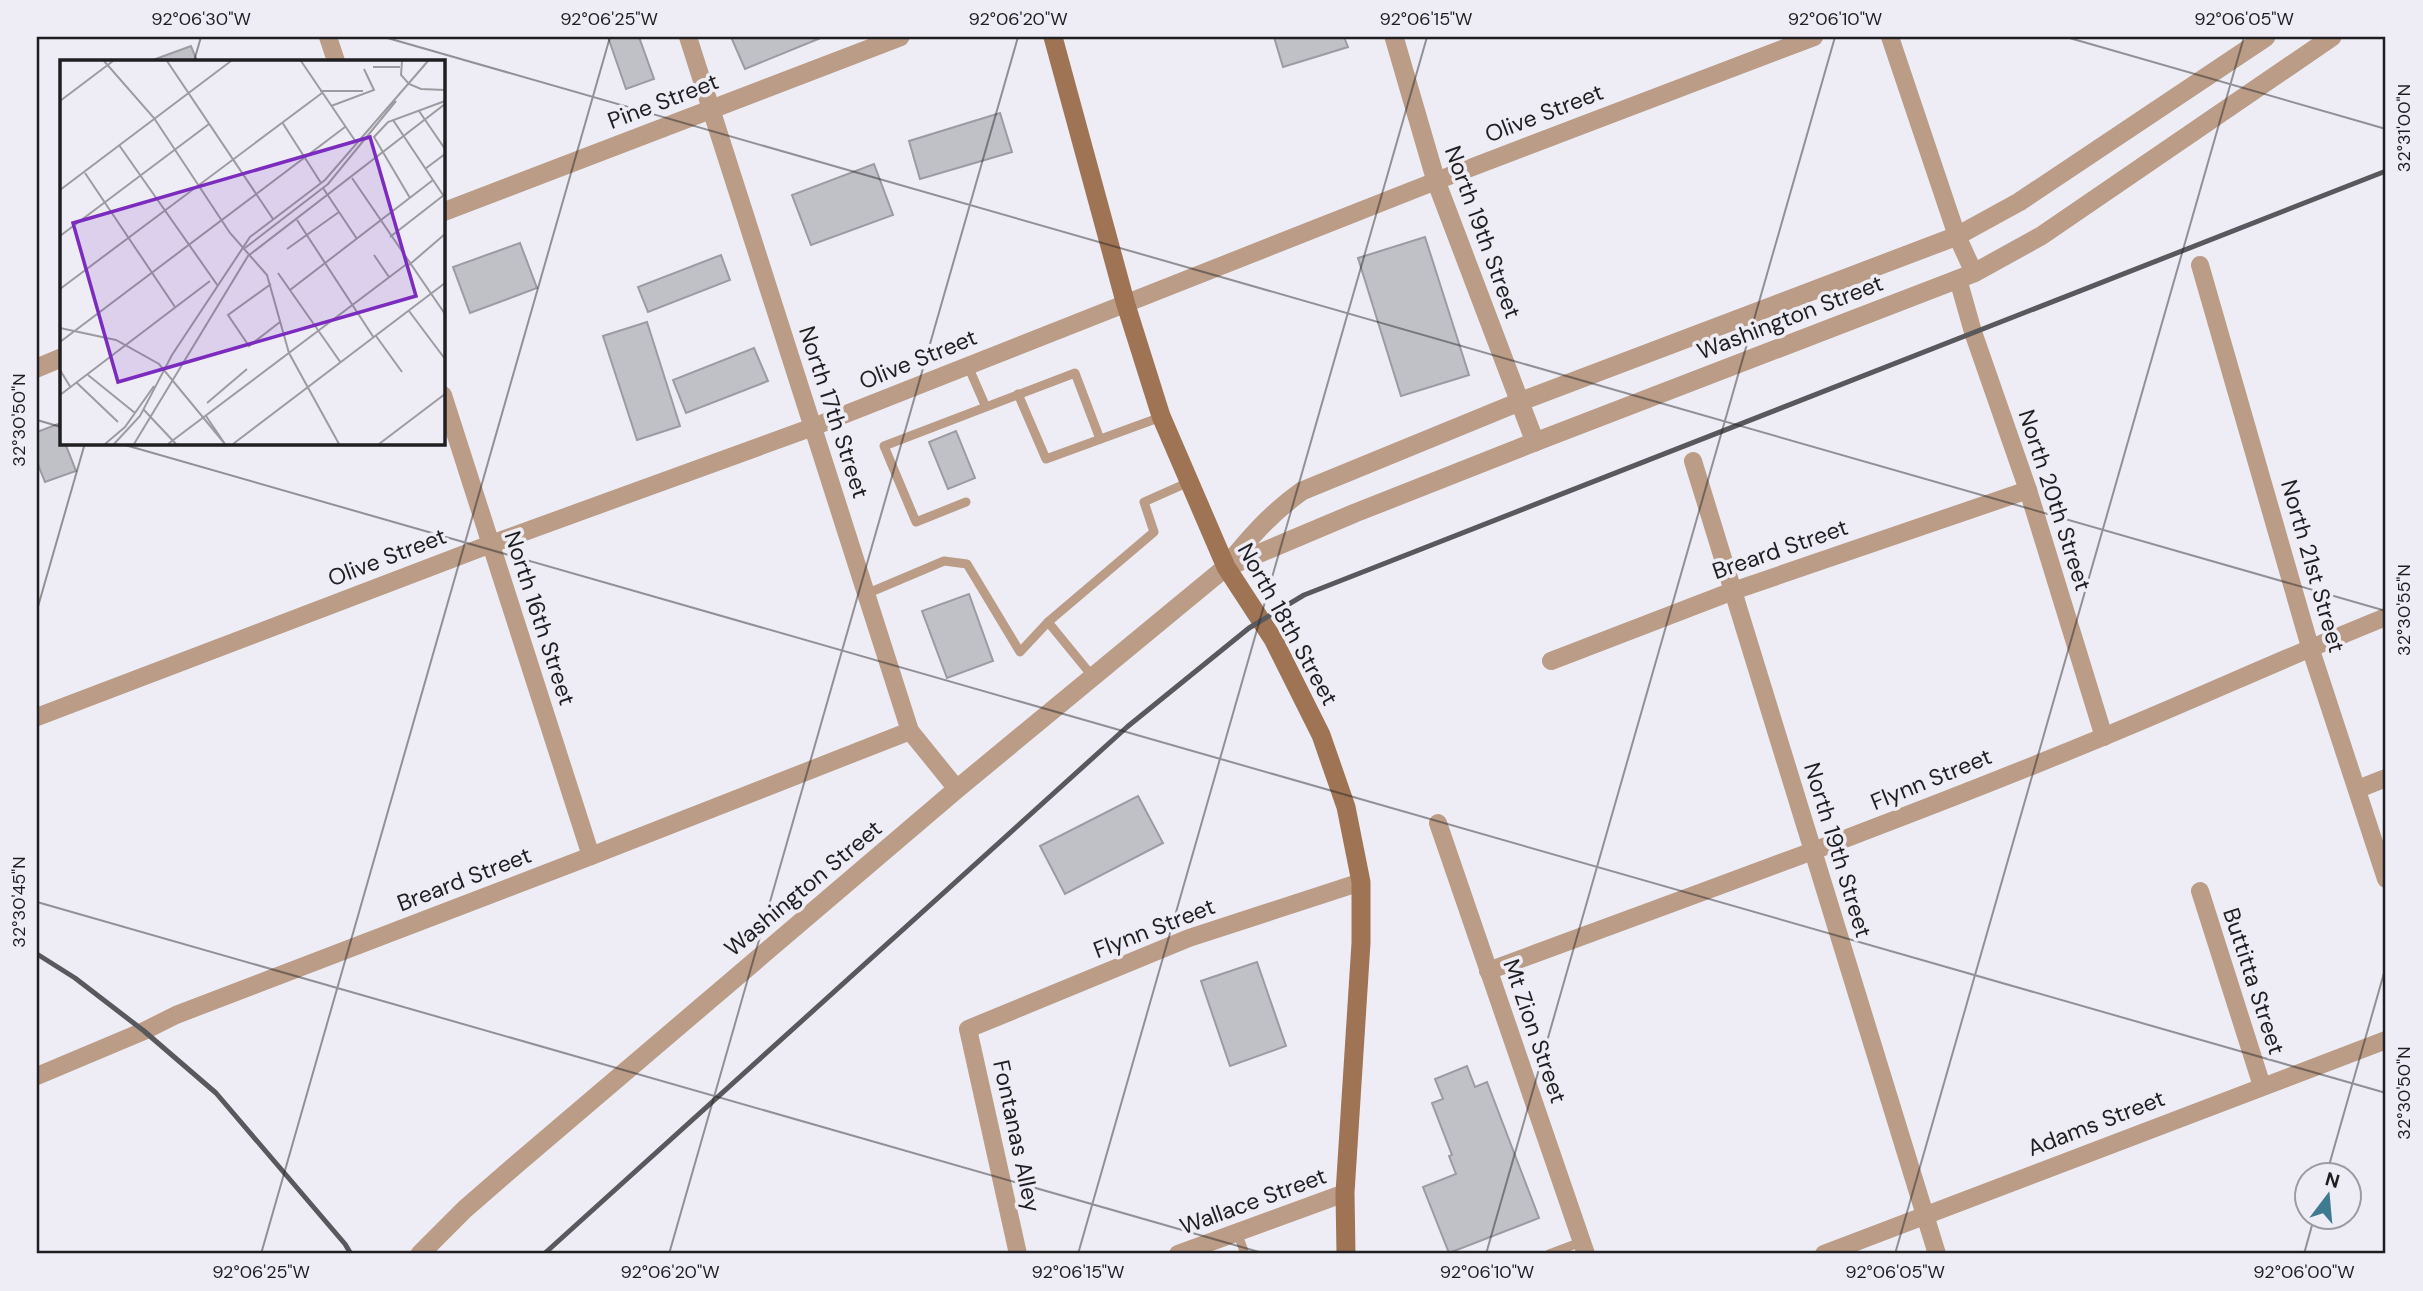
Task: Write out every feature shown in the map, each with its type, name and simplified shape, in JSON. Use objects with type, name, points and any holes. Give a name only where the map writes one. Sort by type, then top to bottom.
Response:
[{"type":"main road","name":"North 18th Street","points":[[1054,37],[1126,305],[1161,416],[1226,567],[1273,639],[1321,735],[1346,807],[1361,882],[1361,943],[1345,1193],[1346,1254]]},
{"type":"street","points":[[328,37],[336,60]]},
{"type":"street","name":"North 17th Street","points":[[688,37],[910,731],[957,789]]},
{"type":"street","name":"Pine Street","points":[[444,212],[900,37]]},
{"type":"street","name":"North 19th Street","points":[[1394,37],[1436,181],[1535,442]]},
{"type":"street","name":"Olive Street","points":[[37,718],[491,544],[813,427],[1436,181],[1814,37]]},
{"type":"street","name":"North 20th Street","points":[[1890,37],[1958,236],[1973,332],[2028,490],[2104,737]]},
{"type":"street","name":"Washington Street","points":[[420,1254],[465,1209],[957,789],[1226,567],[1257,528],[1302,491],[1519,402],[1958,236],[2020,202],[2266,37]]},
{"type":"street","name":"Washington Street","points":[[1226,567],[1535,442],[1966,276],[2042,236],[2327,38]]},
{"type":"street","name":"North 21st Street","points":[[2200,265],[2310,647],[2386,879]]},
{"type":"street","points":[[37,368],[60,358]]},
{"type":"street","name":"North 16th Street","points":[[444,398],[591,856]]},
{"type":"street","name":"North 19th Street","points":[[1693,461],[1937,1254]]},
{"type":"street","name":"Breard Street","points":[[1551,661],[1733,590],[2028,490]]},
{"type":"street","name":"Flynn Street","points":[[1488,971],[1813,852],[2104,737],[2310,647],[2386,617]]},
{"type":"street","name":"Breard Street","points":[[37,1076],[176,1015],[910,731]]},
{"type":"street","points":[[2358,789],[2386,778]]},
{"type":"street","name":"Mt Zion Street","points":[[1438,823],[1583,1248]]},
{"type":"street","name":"Flynn Street","points":[[968,1029],[1189,938],[1361,882]]},
{"type":"street","name":"Buttitta Street","points":[[2200,891],[2262,1086]]},
{"type":"street","name":"Fontanas Alley","points":[[968,1029],[1018,1254]]},
{"type":"street","name":"Adams Street","points":[[1824,1254],[2386,1040]]},
{"type":"street","name":"Wallace Street","points":[[1178,1254],[1345,1193]]},
{"type":"lane","points":[[968,366],[985,405]]},
{"type":"lane","points":[[966,502],[916,522],[884,446],[985,405],[1075,373],[1100,439]]},
{"type":"lane","points":[[1018,394],[1045,459],[1161,416]]},
{"type":"lane","points":[[866,594],[944,561],[967,564],[1020,652],[1048,622],[1154,532],[1144,502],[1189,482]]},
{"type":"lane","points":[[1048,622],[1093,677]]},
{"type":"lane","points":[[1237,1231],[1245,1254]]},
{"type":"lane","points":[[1549,1254],[1583,1248]]},
{"type":"building","points":[[608,37],[639,37],[654,79],[626,89]]},
{"type":"building","points":[[731,37],[823,37],[745,69]]},
{"type":"building","points":[[1274,37],[1344,37],[1348,47],[1283,67]]},
{"type":"building","points":[[191,46],[197,60],[153,60]]},
{"type":"building","points":[[1000,113],[1012,152],[920,179],[909,141]]},
{"type":"building","points":[[874,164],[893,215],[811,245],[792,195]]},
{"type":"building","points":[[1425,237],[1469,375],[1401,396],[1358,258]]},
{"type":"building","points":[[520,243],[537,288],[470,313],[453,267]]},
{"type":"building","points":[[721,255],[730,280],[648,312],[638,287]]},
{"type":"building","points":[[647,322],[680,426],[637,440],[603,336]]},
{"type":"building","points":[[754,348],[768,381],[686,413],[673,380]]},
{"type":"building","points":[[58,424],[60,444],[65,444],[76,471],[45,482],[37,462],[37,432]]},
{"type":"building","points":[[956,431],[975,478],[948,489],[929,442]]},
{"type":"building","points":[[969,594],[993,661],[947,678],[922,611]]},
{"type":"building","points":[[1138,796],[1163,843],[1065,894],[1040,846]]},
{"type":"building","points":[[1257,962],[1286,1046],[1230,1066],[1201,981]]},
{"type":"building","points":[[1467,1066],[1475,1087],[1487,1082],[1539,1218],[1449,1253],[1423,1187],[1456,1174],[1449,1156],[1452,1155],[1432,1103],[1443,1099],[1435,1079]]},
{"type":"railway","points":[[544,1254],[1127,727],[1249,628],[1304,595],[2386,171]]},
{"type":"railway","points":[[37,954],[75,978],[144,1031],[216,1093],[351,1254]]}]
